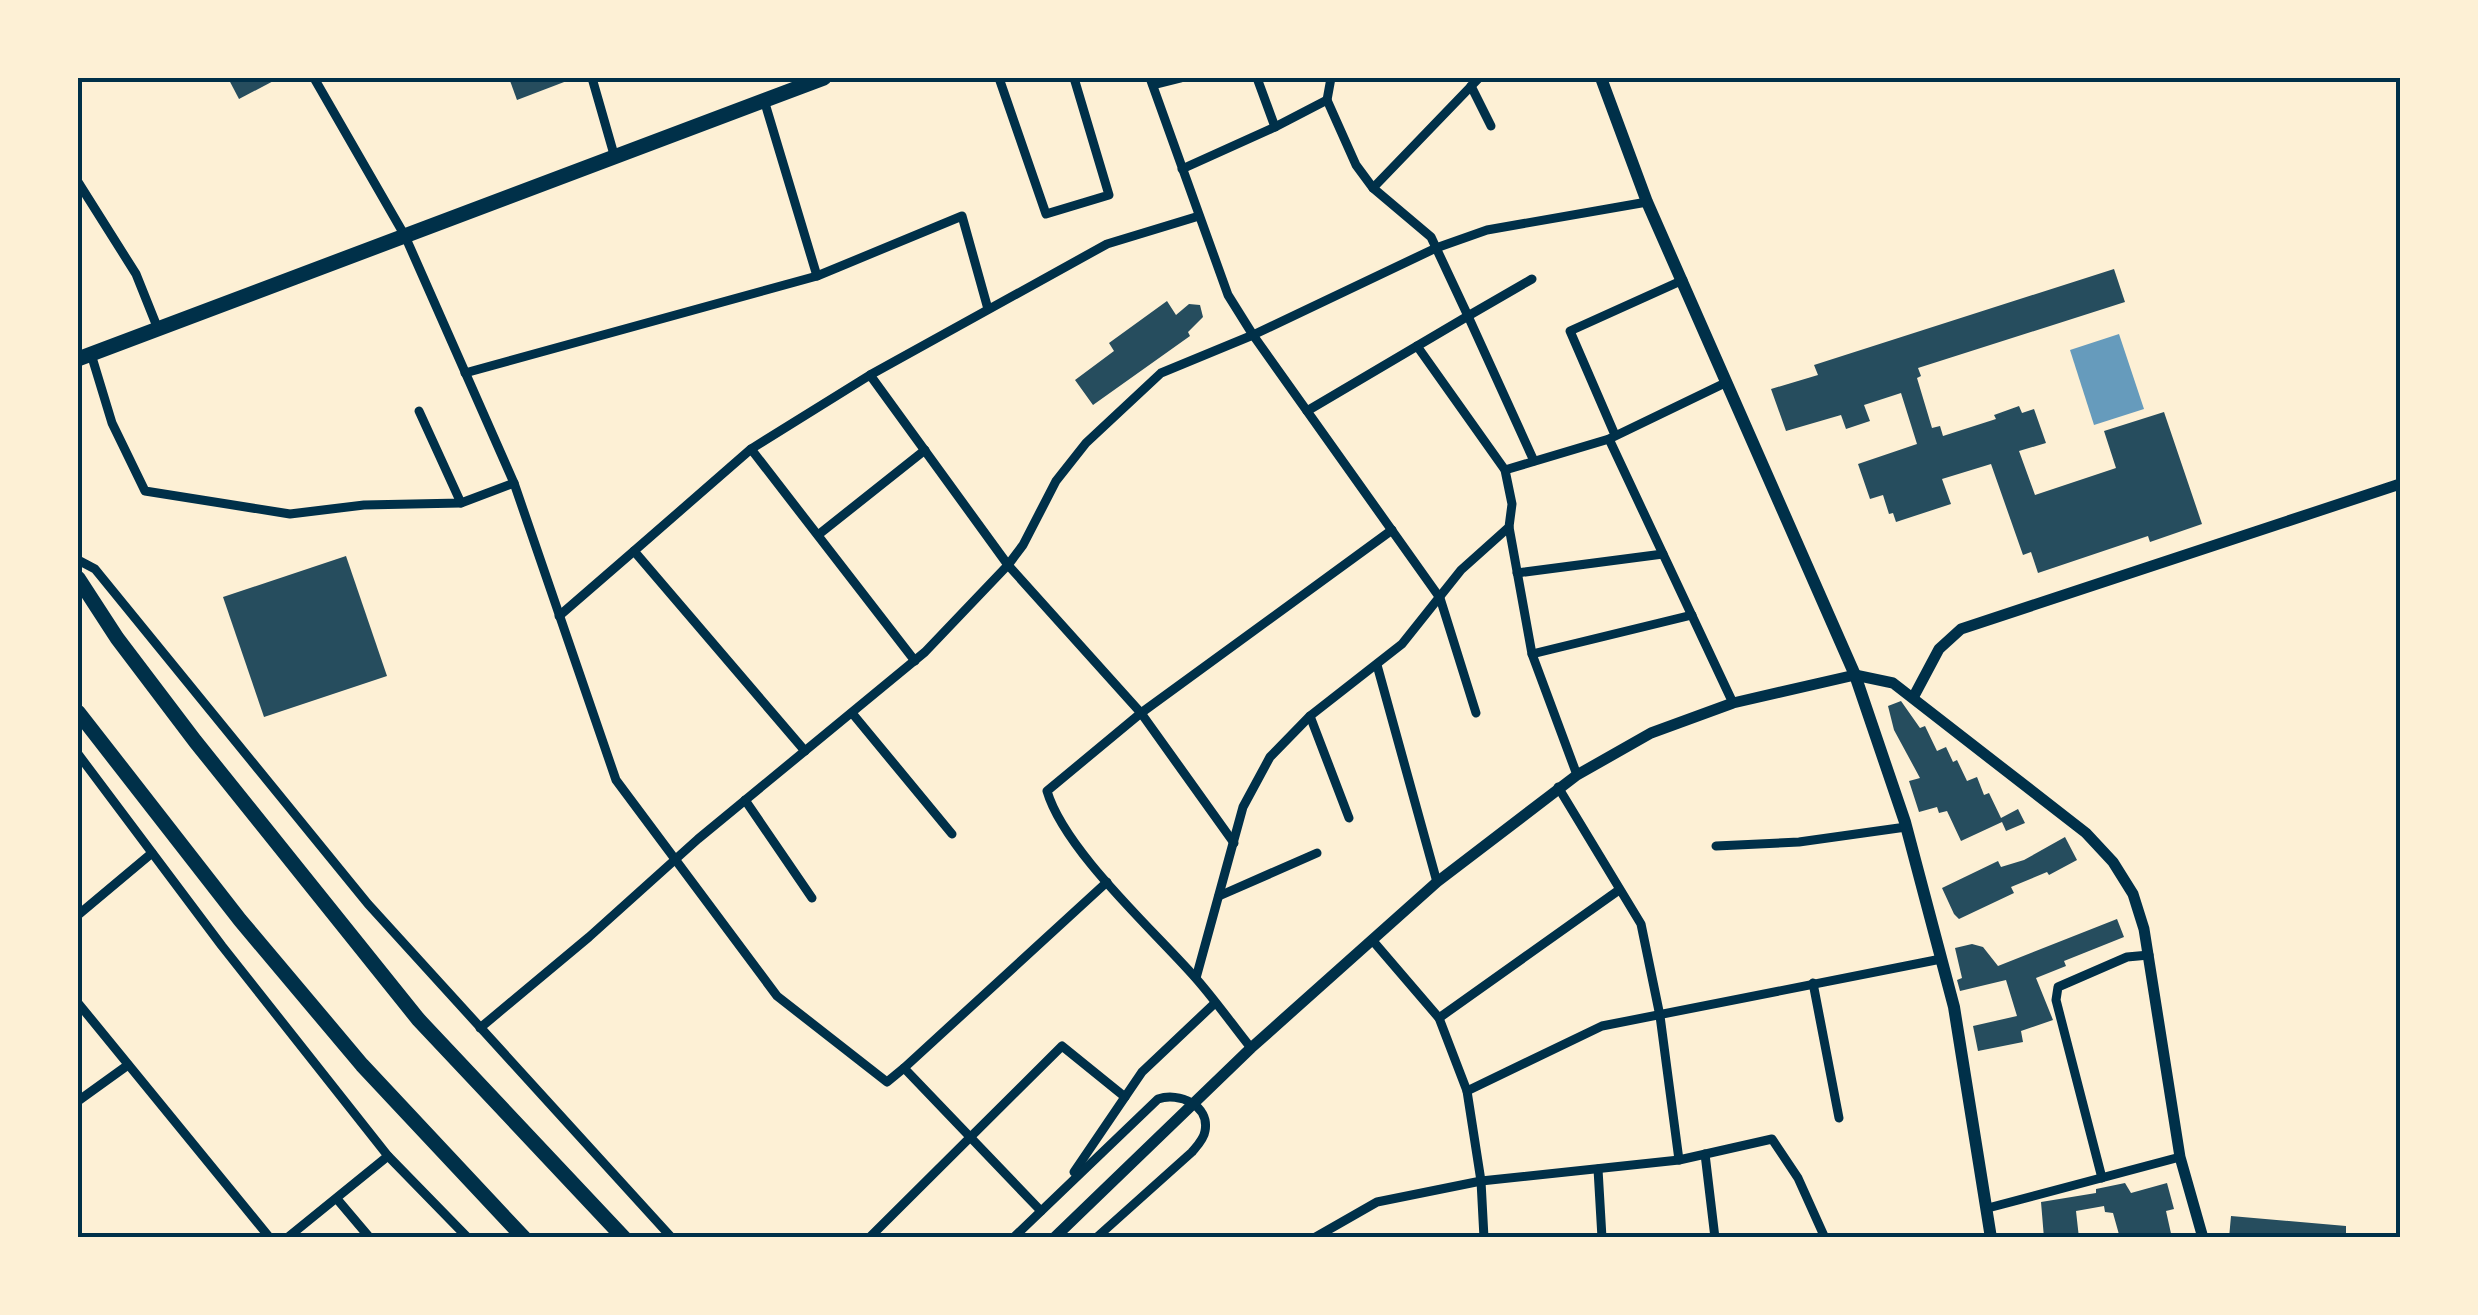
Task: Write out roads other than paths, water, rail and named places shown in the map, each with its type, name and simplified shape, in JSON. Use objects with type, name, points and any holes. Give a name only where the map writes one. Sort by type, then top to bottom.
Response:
[{"type":"main road","points":[[84,357],[824,78]]},
{"type":"main road","points":[[1601,78],[1647,202],[1855,676],[1906,827],[1954,1008],[1991,1238]]},
{"type":"main road","points":[[78,578],[116,638],[195,741],[418,1019],[624,1238]]},
{"type":"main road","points":[[78,712],[288,978],[362,1065],[524,1238]]},
{"type":"street","points":[[314,78],[405,236],[514,482],[616,780],[778,996],[887,1082],[1106,882]]},
{"type":"street","points":[[592,78],[615,158]]},
{"type":"street","points":[[1000,78],[1046,214],[1109,195],[1074,78]]},
{"type":"street","points":[[1180,78],[1152,81],[1228,295],[1440,598],[1476,713]]},
{"type":"street","points":[[1256,78],[1275,127]]},
{"type":"street","points":[[1331,78],[1327,100],[1356,165],[1372,188],[1431,237],[1534,461]]},
{"type":"street","points":[[1372,188],[1479,78]]},
{"type":"street","points":[[1471,86],[1492,126]]},
{"type":"street","points":[[764,100],[817,276]]},
{"type":"street","points":[[1182,168],[1327,100]]},
{"type":"street","points":[[78,182],[136,274],[158,329]]},
{"type":"street","points":[[480,1028],[915,660],[1008,565],[1023,545],[1056,481],[1086,444],[1161,373],[1253,335],[1436,248],[1487,230],[1647,202]]},
{"type":"street","points":[[465,373],[817,276],[962,216],[988,309]]},
{"type":"street","points":[[559,616],[751,449],[870,375],[1107,244],[1200,216]]},
{"type":"street","points":[[1307,411],[1532,278]]},
{"type":"street","points":[[1684,280],[1570,331],[1663,554],[1733,703]]},
{"type":"street","points":[[1416,346],[1505,470],[1512,504],[1509,527],[1532,654],[1578,774]]},
{"type":"street","points":[[84,357],[144,491],[290,514],[364,506],[461,503],[514,482]]},
{"type":"street","points":[[870,375],[1008,565],[1140,713],[1234,843]]},
{"type":"street","points":[[1505,470],[1612,437],[1725,383]]},
{"type":"street","points":[[419,411],[461,503]]},
{"type":"street","points":[[751,449],[915,660]]},
{"type":"street","points":[[818,535],[924,450]]},
{"type":"street","points":[[1914,696],[1940,648],[1960,629],[2400,484]]},
{"type":"street","points":[[1196,978],[1248,794],[1270,757],[1310,716],[1402,644],[1461,570],[1509,527]]},
{"type":"street","points":[[1250,1048],[1196,978],[1106,882],[1052,811],[1047,791],[1140,713],[1392,530]]},
{"type":"street","points":[[634,551],[805,751]]},
{"type":"street","points":[[1517,573],[1663,554]]},
{"type":"street","points":[[78,560],[95,569],[368,904],[672,1238]]},
{"type":"street","points":[[1532,654],[1692,615]]},
{"type":"street","points":[[1378,665],[1437,882]]},
{"type":"street","points":[[1054,1238],[1250,1048],[1437,882],[1558,787],[1651,732],[1733,703],[1855,676],[1893,683],[1914,696],[2073,822],[2099,848],[2133,894],[2149,954],[2180,1157],[2203,1238]]},
{"type":"street","points":[[852,712],[952,834]]},
{"type":"street","points":[[1310,716],[1348,818]]},
{"type":"street","points":[[78,754],[388,1156],[468,1238]]},
{"type":"street","points":[[1558,787],[1641,924],[1660,1016],[1679,1160]]},
{"type":"street","points":[[746,800],[812,898]]},
{"type":"street","points":[[1716,846],[1798,842],[1906,827]]},
{"type":"street","points":[[1218,896],[1316,853]]},
{"type":"street","points":[[78,915],[152,854]]},
{"type":"street","points":[[1439,1018],[1619,890]]},
{"type":"street","points":[[1373,941],[1439,1018],[1467,1092],[1481,1181],[1484,1238]]},
{"type":"street","points":[[2102,1178],[2056,1000],[2058,988],[2128,957],[2149,954]]},
{"type":"street","points":[[1467,1092],[1602,1026],[1941,959]]},
{"type":"street","points":[[1814,983],[1839,1118]]},
{"type":"street","points":[[78,1003],[270,1238]]},
{"type":"street","points":[[1061,1191],[1142,1072],[1215,1003]]},
{"type":"street","points":[[869,1238],[1062,1046],[1125,1097]]},
{"type":"street","points":[[78,1101],[128,1065]]},
{"type":"street","points":[[904,1068],[1040,1211]]},
{"type":"street","points":[[1013,1238],[1158,1099],[1168,1096],[1194,1104],[1204,1115],[1204,1138],[1096,1238]]},
{"type":"street","points":[[1314,1238],[1377,1202],[1481,1181],[1679,1160],[1772,1140],[1798,1178],[1824,1237]]},
{"type":"street","points":[[1706,1154],[1714,1238]]},
{"type":"street","points":[[288,1238],[388,1156]]},
{"type":"street","points":[[1988,1208],[2180,1157]]},
{"type":"street","points":[[1598,1168],[1602,1238]]},
{"type":"street","points":[[337,1199],[370,1238]]},
{"type":"water","points":[[2119,334],[2144,409],[2094,425],[2070,350]]}]
